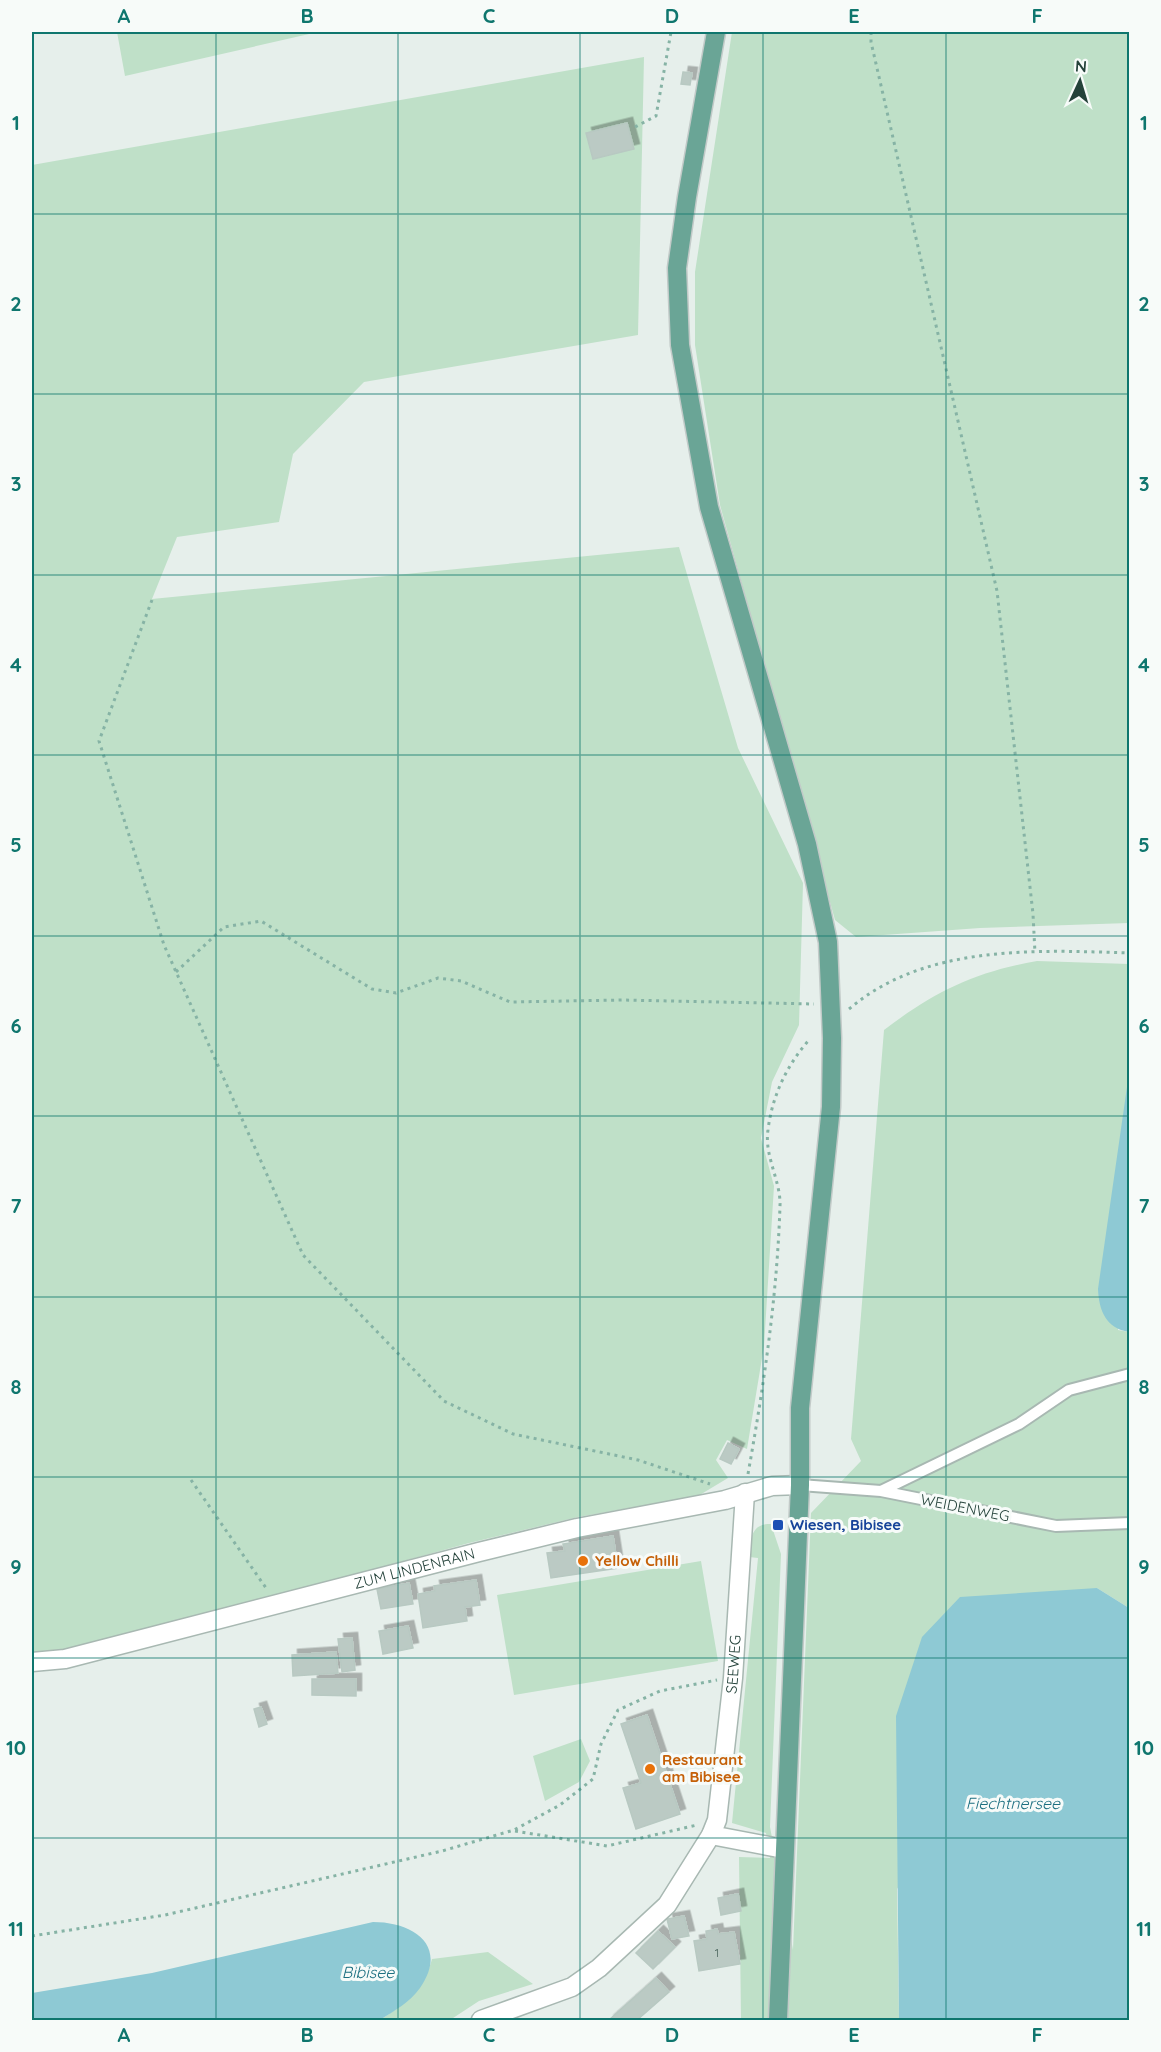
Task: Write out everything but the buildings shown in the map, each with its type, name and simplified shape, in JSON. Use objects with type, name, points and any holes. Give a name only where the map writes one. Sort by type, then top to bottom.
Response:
[{"type":"main road","points":[[716,32],[677,268],[680,345],[708,507],[807,844],[839,1006],[800,1408],[800,1485],[778,2020]]},
{"type":"street","name":"ZUM LINDENRAIN","points":[[32,1662],[65,1659],[578,1528],[725,1500],[745,1492],[772,1486],[800,1485]]},
{"type":"street","name":"SEEWEG","points":[[481,2020],[572,1987],[599,1968],[667,1905],[714,1827],[733,1678],[745,1492]]},
{"type":"street","points":[[714,1827],[784,1849]]},
{"type":"lane","points":[[880,1491],[1019,1424],[1069,1390],[1130,1374]]},
{"type":"lane","name":"WEIDENWEG","points":[[800,1485],[880,1491],[1056,1526],[1130,1523]]},
{"type":"path","points":[[635,127],[656,116],[671,32]]},
{"type":"path","points":[[871,32],[871,42],[997,591],[1032,903],[1035,953]]},
{"type":"path","points":[[152,600],[99,741],[164,945],[303,1255],[444,1401],[513,1434],[638,1460],[718,1487],[725,1500]]},
{"type":"path","points":[[176,972],[224,927],[261,921],[372,988],[396,993],[438,978],[461,981],[510,1002],[622,1000],[839,1006],[916,971],[948,961],[987,955],[1130,953]]},
{"type":"path","points":[[745,1492],[769,1353],[778,1275],[781,1199],[769,1150],[767,1131],[782,1079],[810,1040]]},
{"type":"path","points":[[191,1480],[277,1604]]},
{"type":"path","points":[[32,1936],[165,1915],[442,1851],[514,1830],[560,1805],[593,1779],[601,1744],[618,1710],[660,1691],[733,1678]]},
{"type":"path","points":[[514,1830],[607,1846],[714,1827]]},
{"type":"green space","points":[[117,32],[318,32],[125,76]]},
{"type":"green space","points":[[732,32],[1129,32],[1129,923],[980,928],[856,937],[835,920],[720,505],[695,345],[695,272]]},
{"type":"green space","points":[[644,57],[638,335],[364,382],[293,454],[279,522],[177,537],[152,599],[679,547],[738,748],[803,883],[799,1025],[772,1082],[761,1138],[774,1186],[764,1346],[747,1449],[727,1440],[716,1460],[728,1478],[698,1496],[578,1517],[469,1543],[114,1641],[32,1657],[32,165]]},
{"type":"green space","points":[[1037,961],[1129,964],[1129,1073],[1118,1330],[1129,1332],[1130,1441],[1127,1442],[1129,1608],[1097,1588],[897,1889],[899,2020],[741,2020],[739,1857],[770,1858],[766,1833],[732,1823],[758,1558],[749,1557],[750,1545],[753,1534],[759,1526],[771,1524],[781,1554],[770,1827],[793,1950],[811,1513],[861,1461],[851,1439],[884,1030],[920,1005],[956,985],[994,971]]},
{"type":"green space","points":[[701,1561],[718,1661],[514,1695],[497,1595]]},
{"type":"green space","points":[[581,1739],[590,1761],[579,1782],[545,1801],[533,1756]]},
{"type":"green space","points":[[488,1952],[533,1984],[479,2001],[450,2020],[380,2020],[397,2008],[419,1987],[432,1959]]},
{"type":"water","points":[[1129,1073],[1129,1332],[1115,1327],[1105,1317],[1098,1289]]},
{"type":"water","name":"Fiechtnersee","points":[[1097,1588],[1129,1608],[1129,2020],[899,2020],[896,1716],[922,1637],[960,1597]]},
{"type":"water","name":"Bibisee","points":[[373,1922],[402,1926],[414,1932],[423,1939],[429,1949],[431,1960],[428,1973],[412,1998],[380,2020],[32,2020],[32,1993],[152,1973]]},
{"type":"place","name":"Wiesen, Bibisee","points":[[778,1525]]},
{"type":"place","name":"Yellow Chilli","points":[[583,1561]]},
{"type":"place","name":"Restaurant am Bibisee","points":[[650,1769]]}]
